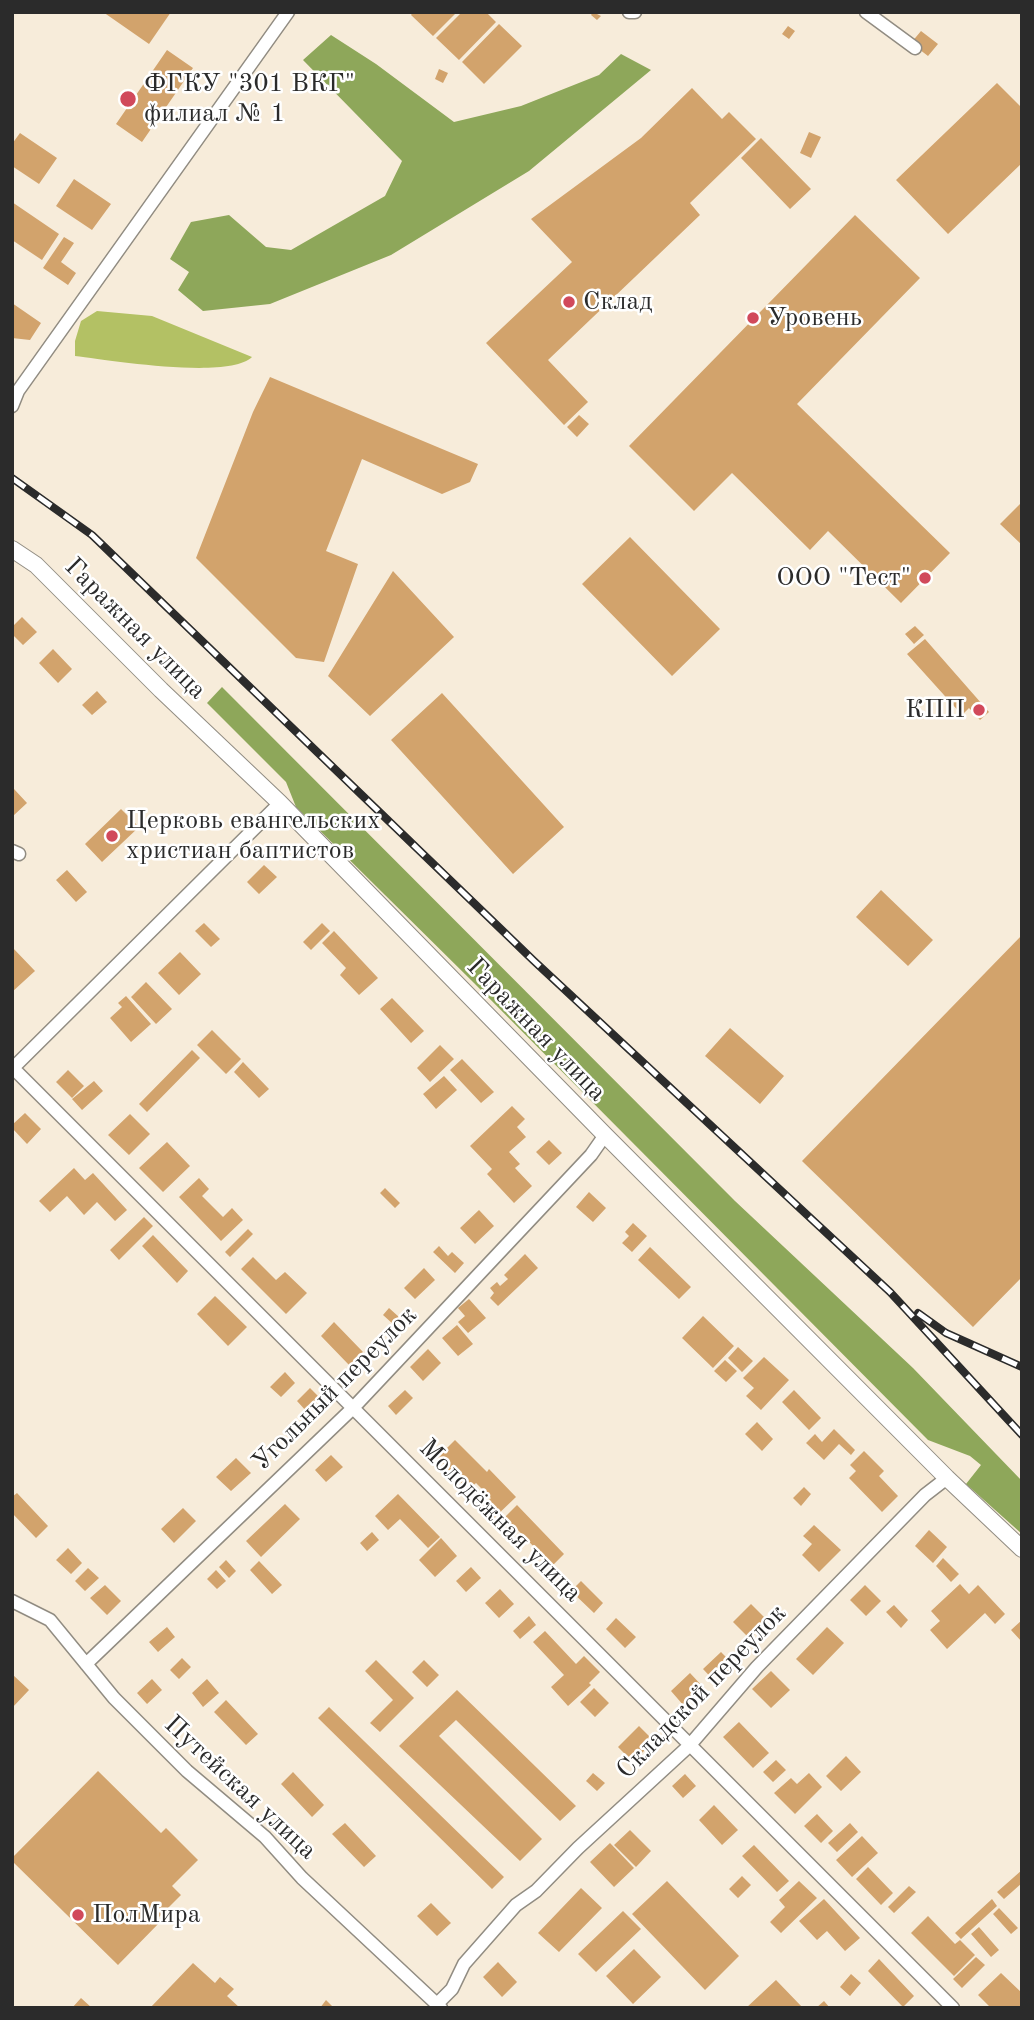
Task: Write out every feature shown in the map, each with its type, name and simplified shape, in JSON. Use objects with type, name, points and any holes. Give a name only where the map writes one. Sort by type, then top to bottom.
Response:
[{"type":"street","points":[[12,406],[18,391],[288,12]]},
{"type":"street","points":[[629,12],[635,12]]},
{"type":"street","points":[[866,12],[915,48]]},
{"type":"street","name":"Гаражная улица","points":[[12,549],[36,565],[161,690],[280,803],[604,1135],[947,1478],[1022,1549]]},
{"type":"street","points":[[13,1068],[280,803]]},
{"type":"street","name":"Молодёжная улица","points":[[13,1068],[953,2008]]},
{"type":"street","name":"Угольный переулок","points":[[86,1664],[354,1407],[591,1155],[604,1135]]},
{"type":"street","name":"Складской переулок","points":[[440,2005],[452,1989],[464,1964],[516,1905],[536,1891],[689,1746],[757,1667],[925,1495],[947,1478]]},
{"type":"street","name":"Путейская улица","points":[[12,1601],[51,1620],[114,1698],[187,1772],[265,1837],[302,1878],[440,2005]]},
{"type":"green space","points":[[331,35],[376,64],[454,122],[521,106],[599,75],[621,54],[651,70],[529,171],[391,255],[270,304],[203,311],[178,290],[189,272],[170,259],[191,222],[229,215],[266,247],[291,250],[385,196],[402,161],[303,60]]},
{"type":"green space","points":[[97,311],[152,316],[252,357],[239,364],[195,368],[75,356],[75,341],[81,321]]},
{"type":"green space","points":[[222,687],[735,1201],[913,1368],[1022,1481],[1022,1534],[966,1484],[981,1465],[970,1456],[928,1440],[296,807],[286,782],[207,703]]},
{"type":"building","points":[[103,12],[171,12],[149,44]]},
{"type":"building","points":[[413,12],[457,12],[433,36],[411,15]]},
{"type":"building","points":[[462,12],[486,12],[496,22],[459,60],[436,38]]},
{"type":"building","points":[[593,12],[601,16],[597,20],[591,15]]},
{"type":"building","points":[[499,24],[522,46],[484,84],[462,62]]},
{"type":"building","points":[[788,26],[795,31],[789,39],[782,34]]},
{"type":"building","points":[[921,31],[938,44],[928,56],[911,43]]},
{"type":"building","points":[[167,50],[193,68],[142,142],[116,124]]},
{"type":"building","points":[[439,69],[448,73],[443,83],[435,79]]},
{"type":"building","points":[[997,83],[1022,108],[1022,163],[948,234],[896,180]]},
{"type":"building","points":[[692,88],[722,119],[729,112],[756,139],[690,203],[700,215],[548,360],[588,402],[564,425],[486,343],[572,262],[531,219],[641,138]]},
{"type":"building","points":[[809,132],[821,137],[811,158],[800,153]]},
{"type":"building","points":[[20,133],[57,158],[39,184],[12,166],[12,144]]},
{"type":"building","points":[[761,138],[811,189],[790,209],[741,158]]},
{"type":"building","points":[[74,179],[111,204],[92,230],[56,206]]},
{"type":"building","points":[[12,202],[59,234],[42,260],[12,240]]},
{"type":"building","points":[[855,215],[920,278],[797,404],[950,553],[901,603],[828,531],[810,550],[732,473],[694,511],[629,446]]},
{"type":"building","points":[[64,237],[74,243],[61,262],[76,273],[68,285],[43,268]]},
{"type":"building","points":[[12,303],[41,323],[30,340],[12,338]]},
{"type":"building","points":[[270,377],[478,464],[470,482],[442,494],[362,459],[326,551],[358,564],[324,662],[296,658],[196,558],[253,412]]},
{"type":"building","points":[[579,415],[589,424],[577,437],[567,427]]},
{"type":"building","points":[[1022,502],[1022,545],[1000,524]]},
{"type":"building","points":[[630,537],[720,629],[672,676],[582,584]]},
{"type":"building","points":[[393,571],[454,637],[370,716],[328,676]]},
{"type":"building","points":[[22,617],[37,632],[23,645],[12,634],[12,627]]},
{"type":"building","points":[[915,626],[924,635],[914,644],[905,634]]},
{"type":"building","points":[[925,639],[989,712],[980,720],[969,708],[962,715],[907,654]]},
{"type":"building","points":[[53,649],[72,669],[58,683],[39,663]]},
{"type":"building","points":[[97,691],[107,702],[92,715],[82,705]]},
{"type":"building","points":[[442,693],[564,827],[513,874],[391,740]]},
{"type":"building","points":[[12,790],[27,803],[13,816]]},
{"type":"building","name":"Церковь евангельских христиан баптистов","points":[[121,809],[139,827],[102,862],[85,844]]},
{"type":"building","points":[[264,865],[277,877],[259,894],[247,882]]},
{"type":"building","points":[[67,870],[87,892],[76,902],[56,880]]},
{"type":"building","points":[[881,890],[933,940],[908,966],[856,917]]},
{"type":"building","points":[[204,923],[220,939],[211,947],[195,931]]},
{"type":"building","points":[[322,923],[330,931],[311,950],[303,942]]},
{"type":"building","points":[[334,931],[378,978],[359,995],[340,975],[346,968],[322,943]]},
{"type":"building","points":[[1022,935],[1022,1277],[973,1327],[802,1161]]},
{"type":"building","points":[[12,947],[35,971],[12,992]]},
{"type":"building","points":[[180,952],[201,974],[179,995],[158,973]]},
{"type":"building","points":[[146,982],[172,1009],[156,1024],[131,997]]},
{"type":"building","points":[[126,996],[151,1024],[131,1042],[110,1018],[122,1007],[118,1003]]},
{"type":"building","points":[[392,998],[424,1031],[411,1043],[380,1009]]},
{"type":"building","points":[[730,1028],[784,1076],[760,1104],[705,1056]]},
{"type":"building","points":[[212,1030],[241,1059],[226,1074],[197,1045]]},
{"type":"building","points":[[440,1045],[454,1059],[430,1082],[417,1068]]},
{"type":"building","points":[[192,1050],[200,1058],[147,1112],[139,1104]]},
{"type":"building","points":[[462,1059],[494,1092],[481,1103],[450,1070]]},
{"type":"building","points":[[243,1062],[269,1089],[259,1098],[234,1072]]},
{"type":"building","points":[[68,1070],[84,1086],[72,1098],[56,1082]]},
{"type":"building","points":[[444,1076],[457,1090],[436,1109],[423,1094]]},
{"type":"building","points":[[94,1081],[103,1091],[82,1110],[72,1099]]},
{"type":"building","points":[[512,1106],[525,1119],[517,1127],[526,1137],[509,1152],[520,1164],[515,1168],[532,1186],[514,1203],[487,1174],[492,1169],[470,1146]]},
{"type":"building","points":[[25,1113],[41,1129],[27,1144],[12,1128]]},
{"type":"building","points":[[130,1114],[150,1134],[129,1155],[108,1135]]},
{"type":"building","points":[[549,1140],[562,1153],[549,1165],[536,1152]]},
{"type":"building","points":[[167,1142],[190,1166],[163,1192],[139,1168]]},
{"type":"building","points":[[74,1168],[85,1180],[93,1173],[127,1210],[115,1221],[97,1202],[84,1215],[67,1196],[50,1212],[39,1201]]},
{"type":"building","points":[[199,1178],[209,1189],[202,1196],[223,1217],[232,1208],[243,1220],[221,1241],[179,1197]]},
{"type":"building","points":[[385,1188],[400,1203],[395,1208],[380,1193]]},
{"type":"building","points":[[589,1192],[606,1208],[593,1222],[576,1207]]},
{"type":"building","points":[[479,1210],[494,1226],[475,1244],[460,1228]]},
{"type":"building","points":[[144,1217],[153,1226],[119,1260],[110,1250]]},
{"type":"building","points":[[633,1223],[647,1236],[632,1252],[622,1243],[629,1236],[625,1232]]},
{"type":"building","points":[[248,1229],[253,1234],[230,1257],[225,1252]]},
{"type":"building","points":[[153,1235],[188,1271],[177,1283],[142,1246]]},
{"type":"building","points":[[439,1246],[448,1256],[452,1252],[464,1263],[455,1273],[433,1252]]},
{"type":"building","points":[[650,1247],[691,1287],[679,1299],[638,1260]]},
{"type":"building","points":[[525,1254],[538,1268],[498,1306],[490,1298],[494,1293],[490,1288],[497,1282],[500,1286],[508,1279],[504,1275]]},
{"type":"building","points":[[253,1257],[276,1280],[285,1272],[307,1293],[286,1314],[241,1269]]},
{"type":"building","points":[[424,1268],[435,1280],[415,1299],[404,1288]]},
{"type":"building","points":[[215,1296],[247,1327],[228,1346],[197,1314]]},
{"type":"building","points":[[469,1299],[486,1318],[468,1333],[458,1322],[465,1316],[458,1308]]},
{"type":"building","points":[[389,1308],[399,1317],[393,1324],[383,1315]]},
{"type":"building","points":[[703,1316],[734,1346],[713,1368],[682,1338]]},
{"type":"building","points":[[334,1322],[363,1352],[349,1365],[321,1336]]},
{"type":"building","points":[[457,1325],[473,1344],[458,1356],[442,1338]]},
{"type":"building","points":[[738,1347],[753,1361],[742,1372],[728,1358]]},
{"type":"building","points":[[428,1349],[441,1363],[423,1381],[410,1367]]},
{"type":"building","points":[[764,1357],[789,1380],[761,1410],[746,1396],[754,1388],[743,1378]]},
{"type":"building","points":[[725,1360],[737,1371],[726,1382],[714,1371]]},
{"type":"building","points":[[285,1372],[295,1383],[281,1397],[270,1387]]},
{"type":"building","points":[[310,1388],[321,1399],[307,1412],[297,1401]]},
{"type":"building","points":[[405,1390],[413,1398],[396,1415],[388,1406]]},
{"type":"building","points":[[794,1390],[821,1418],[809,1430],[782,1402]]},
{"type":"building","points":[[757,1422],[773,1439],[762,1451],[745,1434]]},
{"type":"building","points":[[834,1429],[855,1450],[851,1455],[839,1444],[824,1460],[806,1443],[815,1434],[822,1442]]},
{"type":"building","points":[[455,1440],[516,1497],[493,1519],[482,1507],[491,1498],[476,1483],[468,1490],[437,1458]]},
{"type":"building","points":[[864,1451],[884,1471],[879,1476],[898,1496],[882,1512],[849,1478],[856,1471],[850,1465]]},
{"type":"building","points":[[331,1455],[343,1467],[326,1482],[315,1470]]},
{"type":"building","points":[[236,1458],[251,1473],[231,1491],[216,1477]]},
{"type":"building","points":[[804,1487],[811,1494],[801,1506],[793,1498]]},
{"type":"building","points":[[17,1493],[48,1526],[36,1538],[12,1513],[12,1497]]},
{"type":"building","points":[[398,1494],[440,1537],[428,1548],[400,1519],[388,1530],[375,1516]]},
{"type":"building","points":[[285,1504],[300,1519],[261,1557],[246,1541]]},
{"type":"building","points":[[517,1505],[564,1554],[552,1566],[517,1529],[509,1537],[497,1525]]},
{"type":"building","points":[[183,1508],[196,1521],[174,1543],[161,1529]]},
{"type":"building","points":[[814,1525],[841,1550],[819,1572],[802,1555],[812,1544],[803,1536]]},
{"type":"building","points":[[929,1530],[947,1547],[933,1563],[915,1546]]},
{"type":"building","points":[[372,1532],[379,1540],[367,1551],[360,1543]]},
{"type":"building","points":[[441,1538],[457,1556],[435,1577],[419,1560]]},
{"type":"building","points":[[68,1548],[82,1563],[71,1574],[56,1560]]},
{"type":"building","points":[[943,1558],[959,1574],[951,1582],[936,1566]]},
{"type":"building","points":[[226,1560],[236,1571],[229,1578],[219,1567]]},
{"type":"building","points":[[259,1561],[282,1585],[272,1594],[250,1570]]},
{"type":"building","points":[[471,1567],[481,1578],[466,1592],[456,1581]]},
{"type":"building","points":[[88,1568],[99,1578],[85,1591],[75,1581]]},
{"type":"building","points":[[216,1570],[226,1581],[217,1589],[207,1579]]},
{"type":"building","points":[[581,1581],[603,1603],[594,1613],[571,1591]]},
{"type":"building","points":[[960,1584],[969,1594],[978,1585],[1005,1614],[995,1624],[985,1613],[947,1649],[930,1630],[940,1621],[931,1611]]},
{"type":"building","points":[[105,1585],[121,1601],[107,1615],[90,1598]]},
{"type":"building","points":[[865,1585],[881,1601],[866,1616],[850,1600]]},
{"type":"building","points":[[500,1589],[514,1604],[499,1618],[485,1603]]},
{"type":"building","points":[[751,1604],[768,1621],[750,1639],[733,1622]]},
{"type":"building","points":[[894,1605],[908,1620],[901,1628],[886,1612]]},
{"type":"building","points":[[529,1616],[536,1625],[520,1639],[513,1631]]},
{"type":"building","points":[[616,1618],[636,1637],[625,1648],[606,1629]]},
{"type":"building","points":[[1022,1620],[1022,1642],[1011,1630]]},
{"type":"building","points":[[167,1627],[175,1637],[158,1652],[149,1642]]},
{"type":"building","points":[[827,1627],[844,1643],[813,1675],[796,1659]]},
{"type":"building","points":[[545,1631],[576,1664],[584,1656],[600,1672],[589,1683],[591,1685],[568,1706],[551,1687],[564,1675],[533,1642]]},
{"type":"building","points":[[721,1652],[736,1667],[718,1685],[703,1669]]},
{"type":"building","points":[[182,1658],[191,1667],[179,1679],[170,1670]]},
{"type":"building","points":[[376,1660],[414,1698],[380,1732],[370,1723],[393,1700],[365,1671]]},
{"type":"building","points":[[424,1660],[439,1675],[427,1687],[412,1672]]},
{"type":"building","points":[[771,1671],[790,1690],[771,1708],[752,1689]]},
{"type":"building","points":[[690,1673],[704,1688],[684,1706],[671,1691]]},
{"type":"building","points":[[12,1674],[29,1690],[12,1708]]},
{"type":"building","points":[[152,1679],[162,1690],[147,1704],[137,1693]]},
{"type":"building","points":[[207,1679],[219,1693],[203,1707],[192,1693]]},
{"type":"building","points":[[594,1688],[609,1703],[595,1717],[580,1702]]},
{"type":"building","points":[[457,1690],[576,1806],[560,1821],[456,1720],[439,1736],[542,1839],[520,1861],[399,1746]]},
{"type":"building","points":[[226,1700],[258,1734],[246,1745],[214,1712]]},
{"type":"building","points":[[329,1707],[504,1877],[492,1889],[318,1718]]},
{"type":"building","points":[[739,1722],[769,1753],[753,1768],[723,1737]]},
{"type":"building","points":[[639,1726],[654,1741],[633,1762],[618,1747]]},
{"type":"building","points":[[846,1756],[861,1772],[841,1791],[826,1776]]},
{"type":"building","points":[[776,1760],[786,1770],[773,1782],[763,1772]]},
{"type":"building","points":[[98,1771],[161,1833],[166,1828],[198,1860],[172,1886],[181,1895],[158,1918],[161,1921],[118,1965],[12,1861]]},
{"type":"building","points":[[293,1772],[324,1805],[312,1817],[281,1784]]},
{"type":"building","points":[[593,1773],[605,1783],[597,1791],[586,1781]]},
{"type":"building","points":[[809,1773],[822,1787],[795,1814],[774,1793],[791,1778],[797,1784]]},
{"type":"building","points":[[685,1774],[696,1786],[683,1798],[672,1786]]},
{"type":"building","points":[[714,1805],[738,1830],[722,1845],[699,1820]]},
{"type":"building","points":[[817,1814],[833,1831],[821,1843],[804,1826]]},
{"type":"building","points":[[345,1823],[376,1856],[364,1867],[332,1834]]},
{"type":"building","points":[[850,1823],[858,1832],[837,1852],[828,1843]]},
{"type":"building","points":[[630,1830],[651,1851],[636,1867],[614,1845]]},
{"type":"building","points":[[862,1836],[878,1853],[852,1877],[836,1860]]},
{"type":"building","points":[[610,1843],[634,1868],[614,1887],[590,1862]]},
{"type":"building","points":[[754,1845],[789,1881],[777,1892],[742,1856]]},
{"type":"building","points":[[868,1867],[893,1893],[881,1905],[856,1879]]},
{"type":"building","points":[[1022,1870],[1022,1883],[1004,1899],[997,1892]]},
{"type":"building","points":[[742,1876],[751,1885],[738,1898],[729,1889]]},
{"type":"building","points":[[667,1881],[739,1956],[705,1990],[632,1914]]},
{"type":"building","points":[[799,1881],[817,1898],[781,1933],[770,1922],[785,1907],[779,1900]]},
{"type":"building","points":[[909,1886],[916,1892],[894,1913],[888,1907]]},
{"type":"building","points":[[581,1888],[602,1908],[559,1952],[538,1933]]},
{"type":"building","points":[[824,1899],[860,1938],[845,1951],[827,1931],[817,1940],[799,1921]]},
{"type":"building","points":[[992,1899],[997,1906],[961,1939],[955,1933]]},
{"type":"building","points":[[431,1903],[451,1923],[437,1936],[417,1916]]},
{"type":"building","points":[[999,1908],[1018,1928],[1011,1934],[993,1914]]},
{"type":"building","points":[[623,1911],[641,1929],[596,1972],[578,1954]]},
{"type":"building","points":[[928,1916],[955,1944],[960,1940],[975,1955],[954,1976],[911,1933]]},
{"type":"building","points":[[979,1927],[999,1950],[991,1957],[971,1934]]},
{"type":"building","points":[[634,1949],[661,1977],[633,2004],[606,1976]]},
{"type":"building","points":[[976,1957],[985,1965],[962,1988],[953,1979]]},
{"type":"building","points":[[879,1959],[914,1996],[903,2007],[868,1971]]},
{"type":"building","points":[[498,1962],[517,1982],[502,1997],[483,1977]]},
{"type":"building","points":[[193,1963],[215,1983],[220,1977],[234,1989],[227,1996],[240,2008],[150,2008]]},
{"type":"building","points":[[1001,1973],[1022,1993],[1022,2008],[991,2008],[978,1995]]},
{"type":"building","points":[[851,1974],[861,1983],[850,1996],[840,1987]]},
{"type":"building","points":[[776,1980],[803,2008],[746,2008]]},
{"type":"building","points":[[81,1998],[92,2008],[72,2008]]},
{"type":"building","points":[[326,2000],[334,2008],[320,2008]]},
{"type":"building","points":[[824,2001],[830,2008],[816,2008]]},
{"type":"railway","points":[[12,478],[92,535],[534,961],[890,1292],[1022,1435]]},
{"type":"railway","points":[[918,1313],[946,1333],[1022,1367]]},
{"type":"place","name":"ФГКУ \"301 ВКГ\" филиал № 1","points":[[128,99]]},
{"type":"place","name":"Склад","points":[[569,302]]},
{"type":"place","name":"Уровень","points":[[753,318]]},
{"type":"place","name":"ООО \"Тест\"","points":[[925,578]]},
{"type":"place","name":"КПП","points":[[979,710]]},
{"type":"place","name":"Церковь евангельских христиан баптистов","points":[[112,836]]},
{"type":"place","name":"ПолМира","points":[[78,1915]]}]
